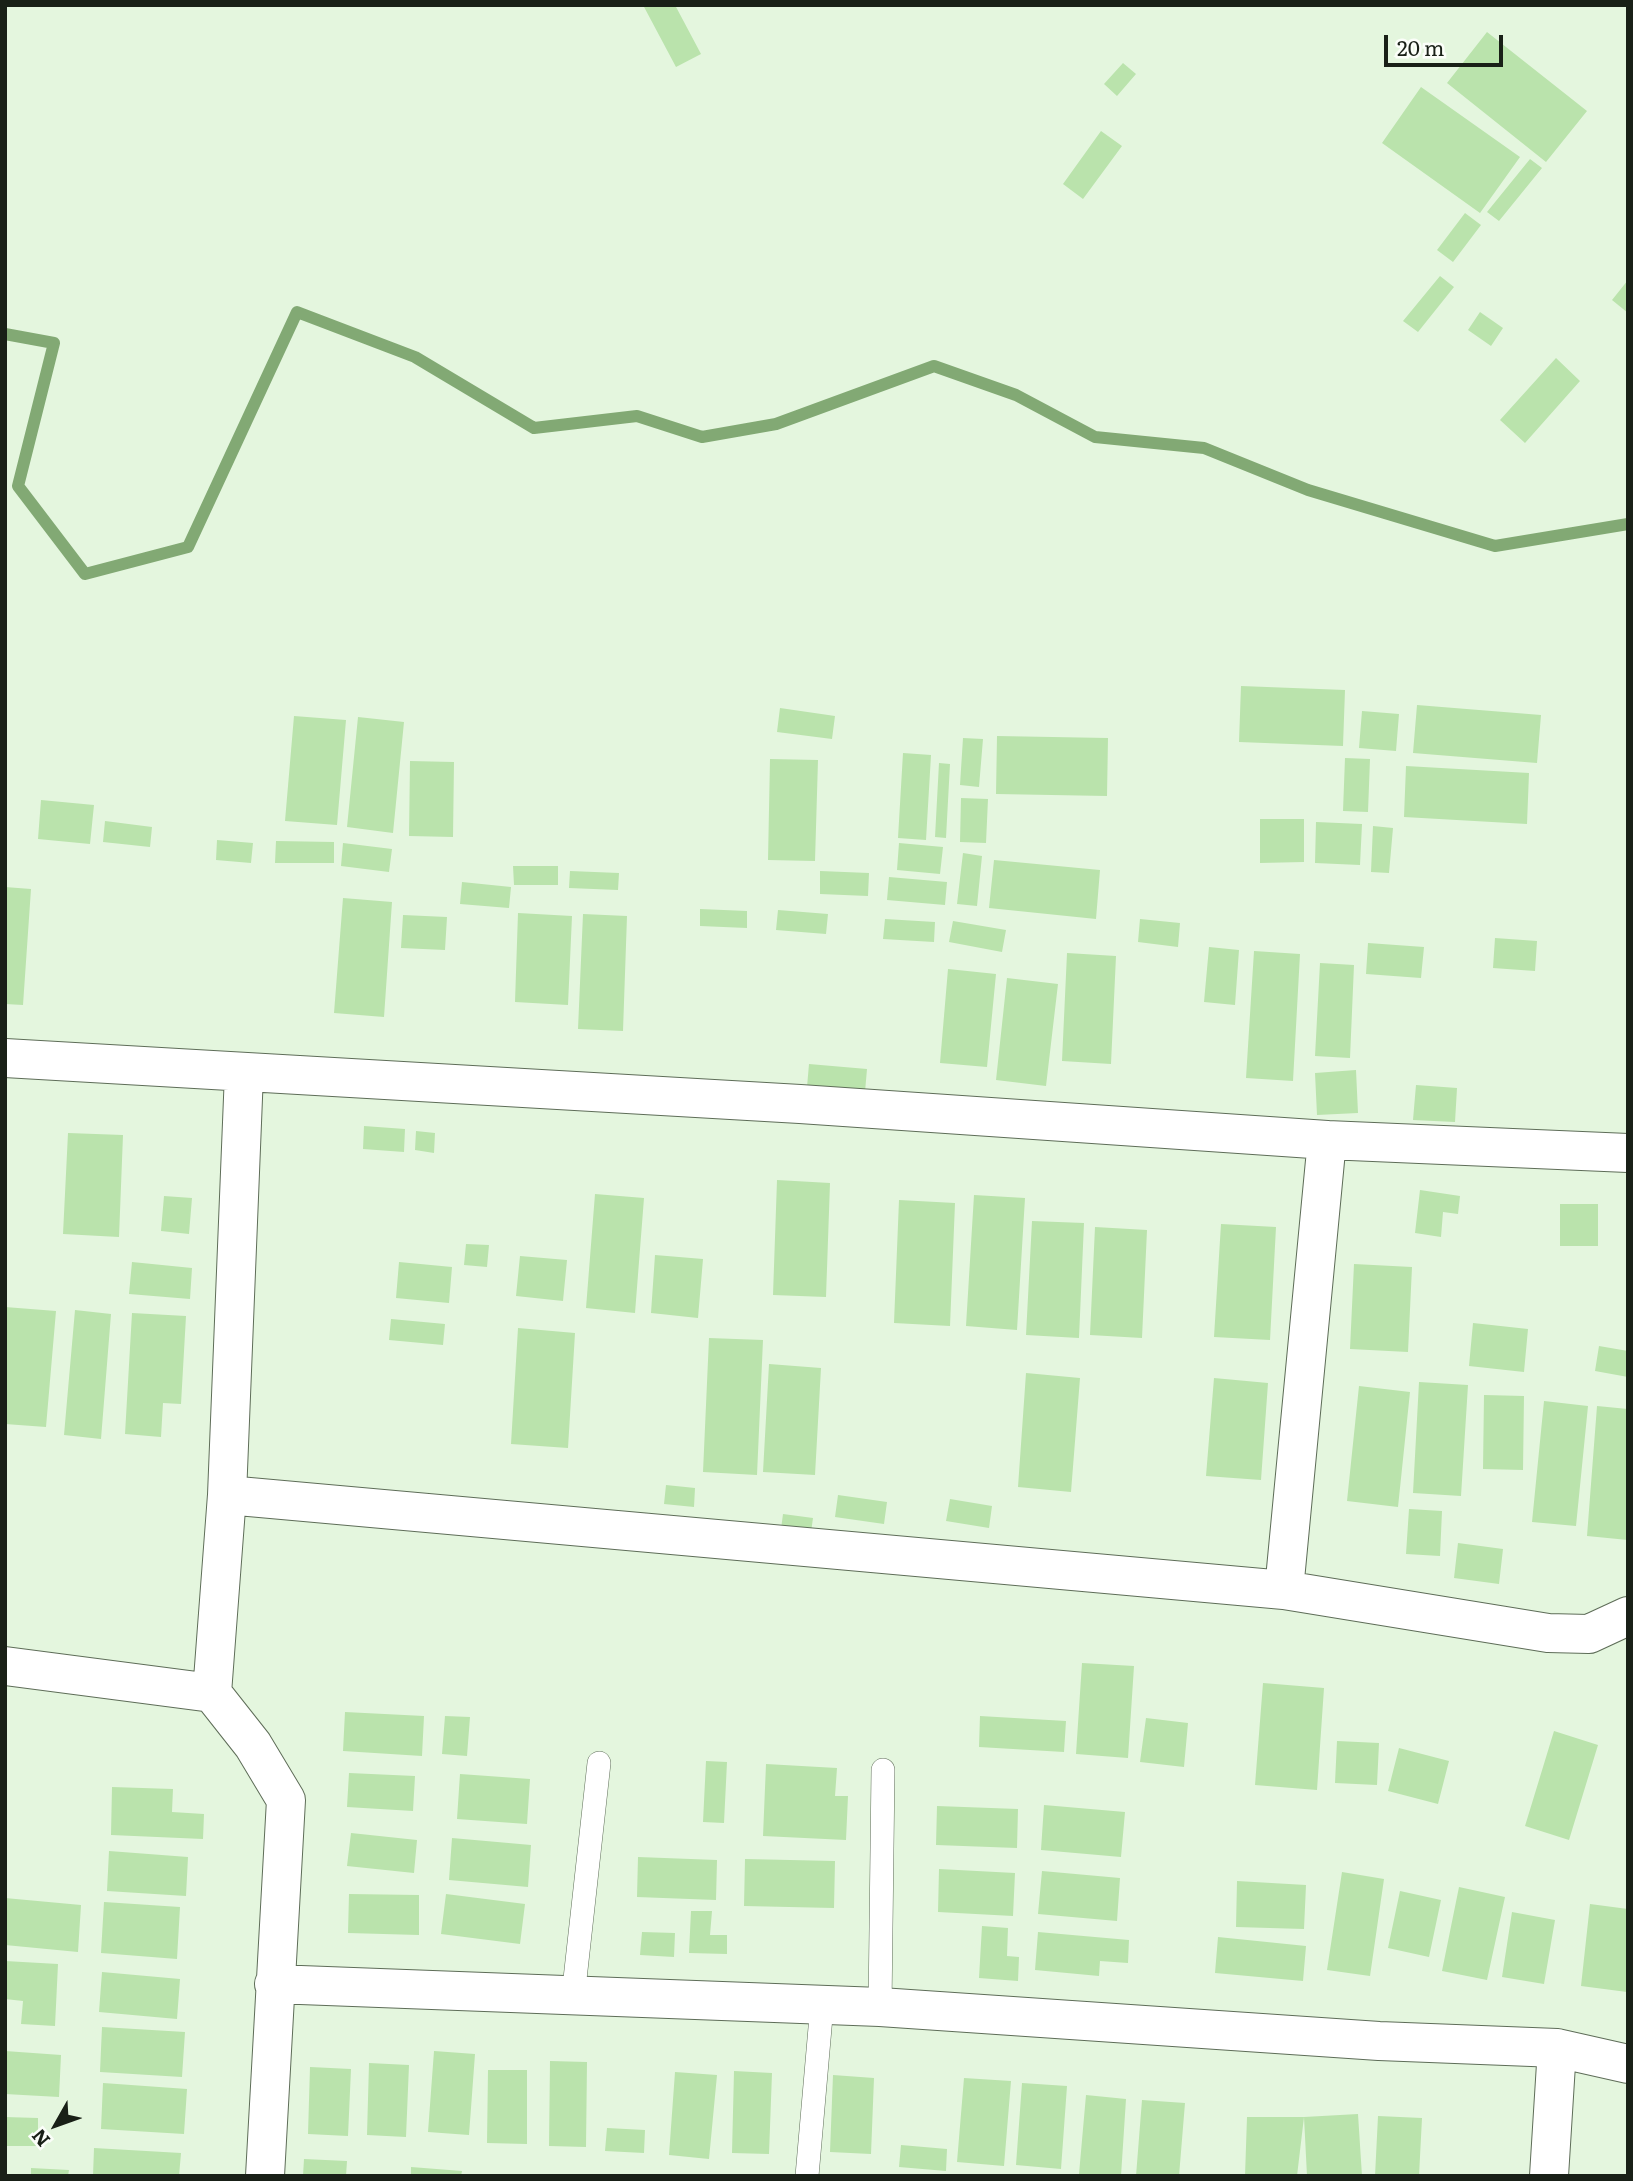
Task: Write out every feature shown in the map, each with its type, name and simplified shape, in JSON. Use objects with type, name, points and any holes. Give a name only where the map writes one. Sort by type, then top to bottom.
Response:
[{"type":"street","points":[[5,1058],[786,1104],[1326,1140],[1628,1153]]},
{"type":"street","points":[[244,1073],[227,1495],[212,1693],[253,1745],[286,1800],[265,2176]]},
{"type":"street","points":[[1284,1590],[1326,1140]]},
{"type":"street","points":[[227,1495],[1284,1590],[1548,1633],[1589,1634],[1628,1616]]},
{"type":"street","points":[[5,1666],[212,1693]]},
{"type":"street","points":[[274,1984],[880,2007],[1379,2041],[1557,2048],[1628,2064]]},
{"type":"street","points":[[1549,2176],[1557,2048]]},
{"type":"lane","points":[[573,1997],[599,1763]]},
{"type":"lane","points":[[880,2007],[883,1770]]},
{"type":"lane","points":[[807,2176],[822,2005]]},
{"type":"building","points":[[643,5],[675,5],[701,54],[676,67]]},
{"type":"building","points":[[1487,32],[1587,111],[1546,162],[1447,83]]},
{"type":"building","points":[[1123,63],[1136,74],[1117,96],[1104,84]]},
{"type":"building","points":[[1421,87],[1520,157],[1480,213],[1382,143]]},
{"type":"building","points":[[1101,131],[1122,146],[1083,199],[1063,184]]},
{"type":"building","points":[[1530,159],[1542,168],[1499,221],[1487,212]]},
{"type":"building","points":[[1465,213],[1481,225],[1453,262],[1437,250]]},
{"type":"building","points":[[1440,276],[1454,287],[1418,332],[1403,321]]},
{"type":"building","points":[[1628,280],[1628,313],[1612,300]]},
{"type":"building","points":[[1480,312],[1503,328],[1491,346],[1468,330]]},
{"type":"building","points":[[1556,358],[1580,381],[1525,443],[1500,420]]},
{"type":"building","points":[[1241,686],[1345,690],[1343,746],[1239,742]]},
{"type":"building","points":[[1417,705],[1541,715],[1537,763],[1413,753]]},
{"type":"building","points":[[780,708],[835,716],[832,739],[777,732]]},
{"type":"building","points":[[1362,711],[1399,714],[1396,751],[1359,748]]},
{"type":"building","points":[[294,716],[346,720],[337,825],[285,821]]},
{"type":"building","points":[[358,717],[404,722],[393,833],[347,827]]},
{"type":"building","points":[[997,736],[1108,738],[1107,796],[996,794]]},
{"type":"building","points":[[963,738],[983,739],[979,787],[960,785]]},
{"type":"building","points":[[903,753],[931,755],[926,840],[898,838]]},
{"type":"building","points":[[1345,758],[1370,759],[1368,812],[1343,811]]},
{"type":"building","points":[[770,759],[818,760],[815,861],[768,860]]},
{"type":"building","points":[[410,761],[454,762],[453,837],[409,836]]},
{"type":"building","points":[[939,763],[950,764],[946,838],[935,837]]},
{"type":"building","points":[[1406,766],[1529,773],[1527,824],[1404,817]]},
{"type":"building","points":[[961,798],[988,799],[986,843],[960,842]]},
{"type":"building","points":[[41,800],[94,805],[90,844],[38,839]]},
{"type":"building","points":[[1260,819],[1304,819],[1304,862],[1260,863]]},
{"type":"building","points":[[105,821],[152,827],[150,847],[103,842]]},
{"type":"building","points":[[1316,822],[1362,824],[1360,865],[1315,863]]},
{"type":"building","points":[[1373,826],[1393,828],[1389,873],[1371,872]]},
{"type":"building","points":[[217,840],[253,843],[251,863],[216,860]]},
{"type":"building","points":[[276,841],[334,842],[334,863],[275,863]]},
{"type":"building","points":[[343,843],[392,849],[389,872],[341,866]]},
{"type":"building","points":[[899,843],[943,847],[940,874],[897,870]]},
{"type":"building","points":[[963,853],[982,856],[977,906],[957,904]]},
{"type":"building","points":[[994,860],[1100,870],[1096,919],[989,908]]},
{"type":"building","points":[[513,866],[558,866],[558,885],[514,885]]},
{"type":"building","points":[[570,871],[619,873],[618,890],[569,888]]},
{"type":"building","points":[[820,871],[869,873],[868,896],[820,894]]},
{"type":"building","points":[[889,877],[947,882],[945,905],[887,900]]},
{"type":"building","points":[[462,882],[511,887],[509,908],[460,904]]},
{"type":"building","points":[[5,887],[31,889],[23,1005],[5,1004]]},
{"type":"building","points":[[343,898],[392,902],[384,1017],[334,1013]]},
{"type":"building","points":[[700,909],[747,911],[747,928],[700,926]]},
{"type":"building","points":[[778,910],[828,914],[826,934],[776,930]]},
{"type":"building","points":[[518,913],[572,916],[568,1005],[515,1002]]},
{"type":"building","points":[[583,914],[627,916],[623,1031],[578,1029]]},
{"type":"building","points":[[403,915],[447,917],[445,950],[401,948]]},
{"type":"building","points":[[885,919],[935,922],[934,942],[883,939]]},
{"type":"building","points":[[1140,919],[1180,923],[1178,947],[1138,942]]},
{"type":"building","points":[[953,921],[1006,930],[1002,952],[949,942]]},
{"type":"building","points":[[1495,938],[1537,941],[1535,971],[1493,968]]},
{"type":"building","points":[[1368,943],[1424,947],[1421,978],[1366,974]]},
{"type":"building","points":[[1209,947],[1239,950],[1235,1005],[1204,1002]]},
{"type":"building","points":[[1254,951],[1300,954],[1293,1081],[1246,1078]]},
{"type":"building","points":[[1067,953],[1116,956],[1111,1064],[1062,1061]]},
{"type":"building","points":[[1320,963],[1354,965],[1350,1058],[1315,1056]]},
{"type":"building","points":[[948,969],[996,974],[987,1067],[940,1063]]},
{"type":"building","points":[[1007,978],[1058,984],[1046,1086],[996,1080]]},
{"type":"building","points":[[809,1064],[867,1069],[865,1092],[807,1087]]},
{"type":"building","points":[[1356,1070],[1358,1113],[1317,1115],[1315,1073]]},
{"type":"building","points":[[1416,1085],[1457,1088],[1455,1122],[1413,1120]]},
{"type":"building","points":[[364,1126],[405,1129],[404,1152],[363,1149]]},
{"type":"building","points":[[416,1131],[435,1133],[434,1153],[415,1150]]},
{"type":"building","points":[[68,1133],[123,1135],[119,1237],[63,1234]]},
{"type":"building","points":[[777,1180],[830,1183],[826,1297],[773,1295]]},
{"type":"building","points":[[1420,1190],[1460,1196],[1458,1214],[1443,1212],[1441,1237],[1415,1233]]},
{"type":"building","points":[[595,1194],[644,1198],[635,1313],[586,1308]]},
{"type":"building","points":[[974,1195],[1025,1198],[1017,1330],[966,1326]]},
{"type":"building","points":[[164,1196],[192,1198],[189,1234],[161,1231]]},
{"type":"building","points":[[899,1200],[955,1203],[950,1326],[894,1323]]},
{"type":"building","points":[[1560,1204],[1598,1204],[1598,1246],[1560,1246]]},
{"type":"building","points":[[1032,1221],[1084,1223],[1079,1338],[1026,1335]]},
{"type":"building","points":[[1221,1224],[1276,1227],[1270,1340],[1214,1337]]},
{"type":"building","points":[[1095,1227],[1147,1230],[1142,1338],[1090,1335]]},
{"type":"building","points":[[466,1244],[489,1245],[487,1267],[464,1265]]},
{"type":"building","points":[[655,1255],[703,1259],[698,1318],[651,1313]]},
{"type":"building","points":[[520,1256],[567,1260],[563,1301],[516,1296]]},
{"type":"building","points":[[132,1262],[192,1268],[190,1299],[129,1294]]},
{"type":"building","points":[[399,1262],[452,1267],[449,1303],[396,1298]]},
{"type":"building","points":[[1354,1264],[1412,1267],[1408,1352],[1350,1349]]},
{"type":"building","points":[[5,1307],[56,1311],[46,1427],[5,1424]]},
{"type":"building","points":[[75,1310],[111,1314],[101,1439],[64,1435]]},
{"type":"building","points":[[132,1313],[186,1316],[181,1404],[163,1403],[161,1437],[125,1434]]},
{"type":"building","points":[[391,1319],[445,1324],[443,1345],[389,1340]]},
{"type":"building","points":[[1473,1323],[1528,1329],[1524,1372],[1469,1366]]},
{"type":"building","points":[[518,1328],[575,1333],[568,1448],[511,1444]]},
{"type":"building","points":[[709,1338],[763,1340],[757,1475],[703,1472]]},
{"type":"building","points":[[1599,1346],[1628,1351],[1628,1377],[1595,1371]]},
{"type":"building","points":[[769,1364],[821,1368],[815,1475],[763,1472]]},
{"type":"building","points":[[1026,1373],[1080,1378],[1071,1492],[1018,1487]]},
{"type":"building","points":[[1214,1378],[1268,1383],[1261,1480],[1206,1476]]},
{"type":"building","points":[[1419,1382],[1468,1385],[1461,1496],[1413,1493]]},
{"type":"building","points":[[1359,1386],[1410,1392],[1398,1507],[1347,1501]]},
{"type":"building","points":[[1484,1395],[1524,1396],[1523,1470],[1483,1469]]},
{"type":"building","points":[[1544,1401],[1588,1406],[1576,1526],[1532,1522]]},
{"type":"building","points":[[1597,1406],[1628,1409],[1628,1540],[1587,1536]]},
{"type":"building","points":[[666,1485],[695,1488],[694,1507],[664,1504]]},
{"type":"building","points":[[838,1495],[887,1502],[884,1524],[835,1517]]},
{"type":"building","points":[[950,1499],[992,1506],[989,1528],[946,1521]]},
{"type":"building","points":[[1409,1509],[1442,1511],[1440,1556],[1406,1554]]},
{"type":"building","points":[[783,1514],[813,1518],[811,1532],[781,1529]]},
{"type":"building","points":[[1458,1543],[1503,1549],[1499,1584],[1454,1578]]},
{"type":"building","points":[[1082,1663],[1134,1666],[1128,1758],[1076,1754]]},
{"type":"building","points":[[1263,1683],[1324,1688],[1317,1790],[1255,1785]]},
{"type":"building","points":[[345,1712],[424,1716],[422,1756],[343,1751]]},
{"type":"building","points":[[445,1716],[470,1717],[467,1756],[442,1754]]},
{"type":"building","points":[[980,1716],[1066,1721],[1064,1752],[979,1747]]},
{"type":"building","points":[[1146,1718],[1188,1723],[1184,1767],[1140,1762]]},
{"type":"building","points":[[1554,1731],[1598,1745],[1569,1840],[1525,1826]]},
{"type":"building","points":[[1337,1741],[1379,1743],[1377,1785],[1335,1783]]},
{"type":"building","points":[[1399,1748],[1449,1761],[1438,1804],[1388,1791]]},
{"type":"building","points":[[706,1761],[727,1762],[724,1823],[703,1822]]},
{"type":"building","points":[[766,1764],[837,1768],[835,1796],[848,1796],[846,1840],[763,1836]]},
{"type":"building","points":[[349,1773],[415,1776],[413,1811],[347,1807]]},
{"type":"building","points":[[460,1774],[530,1779],[527,1824],[457,1819]]},
{"type":"building","points":[[112,1787],[173,1789],[172,1812],[204,1814],[203,1839],[111,1835]]},
{"type":"building","points":[[1044,1805],[1125,1812],[1121,1857],[1041,1850]]},
{"type":"building","points":[[937,1806],[1018,1809],[1017,1848],[936,1845]]},
{"type":"building","points":[[351,1833],[417,1840],[414,1873],[347,1866]]},
{"type":"building","points":[[452,1838],[531,1845],[528,1887],[449,1880]]},
{"type":"building","points":[[109,1851],[188,1857],[186,1896],[107,1891]]},
{"type":"building","points":[[638,1857],[717,1860],[716,1900],[637,1897]]},
{"type":"building","points":[[745,1859],[835,1861],[834,1908],[744,1906]]},
{"type":"building","points":[[939,1869],[1015,1873],[1013,1916],[938,1912]]},
{"type":"building","points":[[1042,1871],[1120,1878],[1117,1921],[1038,1914]]},
{"type":"building","points":[[1342,1872],[1384,1879],[1370,1976],[1327,1970]]},
{"type":"building","points":[[1237,1881],[1306,1885],[1304,1929],[1236,1927]]},
{"type":"building","points":[[1459,1887],[1505,1897],[1487,1980],[1442,1971]]},
{"type":"building","points":[[1400,1891],[1441,1900],[1429,1957],[1388,1948]]},
{"type":"building","points":[[349,1894],[419,1895],[419,1935],[348,1933]]},
{"type":"building","points":[[446,1894],[525,1904],[520,1944],[441,1934]]},
{"type":"building","points":[[5,1898],[81,1905],[78,1952],[5,1945]]},
{"type":"building","points":[[104,1902],[180,1907],[177,1959],[101,1953]]},
{"type":"building","points":[[1590,1904],[1628,1909],[1627,1992],[1581,1986]]},
{"type":"building","points":[[691,1911],[712,1911],[710,1935],[727,1935],[727,1954],[689,1953]]},
{"type":"building","points":[[1512,1912],[1555,1920],[1544,1984],[1502,1977]]},
{"type":"building","points":[[982,1926],[1008,1928],[1007,1956],[1019,1957],[1018,1981],[979,1978]]},
{"type":"building","points":[[642,1932],[675,1933],[674,1957],[640,1955]]},
{"type":"building","points":[[1038,1932],[1129,1940],[1128,1963],[1100,1961],[1099,1976],[1035,1970]]},
{"type":"building","points":[[1218,1937],[1306,1946],[1303,1981],[1215,1973]]},
{"type":"building","points":[[5,1961],[58,1964],[55,2026],[21,2024],[23,2001],[5,1999]]},
{"type":"building","points":[[102,1972],[180,1979],[177,2019],[99,2012]]},
{"type":"building","points":[[102,2027],[185,2032],[182,2077],[100,2072]]},
{"type":"building","points":[[5,2051],[61,2055],[59,2097],[5,2094]]},
{"type":"building","points":[[434,2051],[475,2054],[469,2135],[428,2132]]},
{"type":"building","points":[[550,2061],[587,2062],[586,2147],[549,2146]]},
{"type":"building","points":[[369,2063],[409,2065],[406,2137],[367,2135]]},
{"type":"building","points":[[310,2067],[351,2069],[348,2136],[308,2134]]},
{"type":"building","points":[[488,2070],[527,2070],[527,2144],[487,2143]]},
{"type":"building","points":[[734,2071],[772,2073],[769,2154],[732,2153]]},
{"type":"building","points":[[675,2072],[717,2075],[709,2159],[669,2155]]},
{"type":"building","points":[[833,2075],[874,2078],[871,2154],[830,2152]]},
{"type":"building","points":[[964,2078],[1011,2081],[1004,2166],[957,2162]]},
{"type":"building","points":[[103,2083],[187,2089],[184,2134],[101,2129]]},
{"type":"building","points":[[1022,2083],[1067,2086],[1061,2169],[1016,2165]]},
{"type":"building","points":[[1086,2095],[1126,2099],[1121,2176],[1079,2174]]},
{"type":"building","points":[[1142,2100],[1185,2103],[1179,2176],[1136,2176]]},
{"type":"building","points":[[1358,2114],[1362,2176],[1307,2176],[1304,2117]]},
{"type":"building","points":[[1378,2116],[1422,2118],[1419,2176],[1375,2176]]},
{"type":"building","points":[[5,2117],[38,2118],[38,2146],[5,2146]]},
{"type":"building","points":[[1247,2117],[1304,2117],[1297,2176],[1245,2176]]},
{"type":"building","points":[[607,2128],[645,2130],[644,2153],[605,2151]]},
{"type":"building","points":[[901,2145],[947,2149],[946,2171],[899,2167]]},
{"type":"building","points":[[94,2148],[181,2153],[179,2176],[93,2176]]},
{"type":"building","points":[[304,2159],[347,2161],[346,2176],[303,2176]]},
{"type":"building","points":[[411,2167],[462,2171],[461,2176],[411,2176]]},
{"type":"building","points":[[31,2168],[69,2170],[68,2176],[31,2176]]},
{"type":"waterway","points":[[5,334],[54,343],[18,486],[85,574],[188,547],[297,312],[415,357],[534,428],[637,416],[702,437],[776,424],[934,366],[1016,395],[1095,437],[1204,448],[1308,490],[1495,546],[1628,524]]}]
